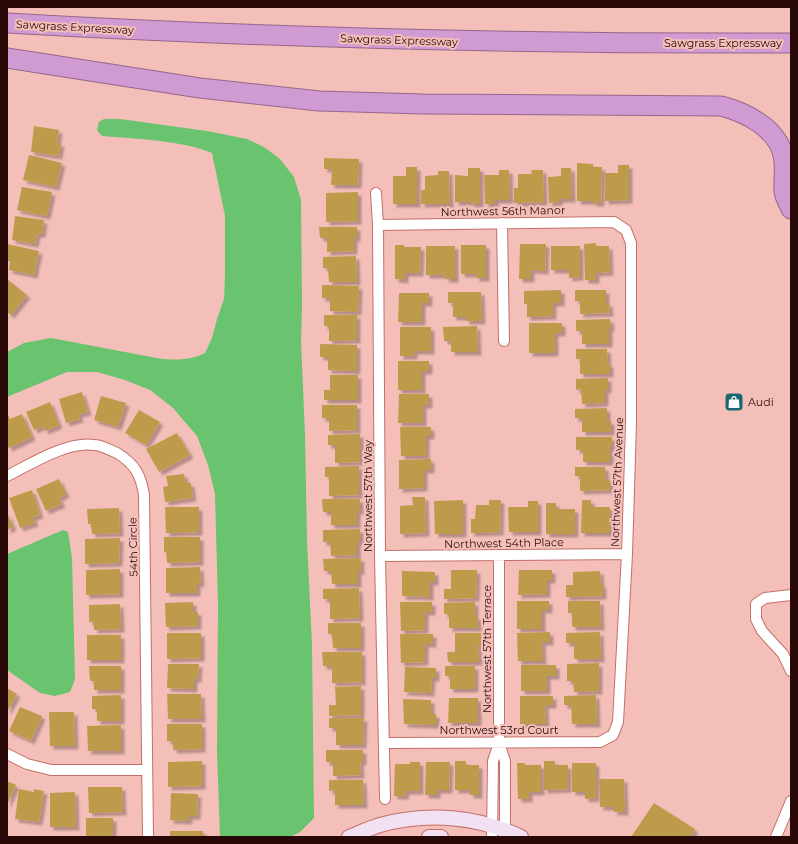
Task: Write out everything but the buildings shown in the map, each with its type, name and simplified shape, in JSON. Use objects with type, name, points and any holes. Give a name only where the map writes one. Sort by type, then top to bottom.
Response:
[{"type":"highway","name":"Sawgrass Expressway","points":[[7,23],[167,32],[405,40],[791,43]]},
{"type":"highway","points":[[7,58],[200,88],[319,100],[409,104],[721,106],[739,111],[761,125],[773,136],[783,154],[784,194],[791,209]]},
{"type":"street","name":"Northwest 57th Way","points":[[376,193],[378,225],[380,556],[385,798]]},
{"type":"street","name":"Northwest 56th Manor","points":[[378,225],[614,222],[626,230]]},
{"type":"street","points":[[502,223],[504,341]]},
{"type":"street","name":"Northwest 57th Avenue","points":[[613,735],[618,722],[627,554],[631,423],[631,243],[626,230]]},
{"type":"street","name":"54th Circle","points":[[7,476],[64,448],[80,444],[94,444],[107,448],[122,456],[135,468],[141,480],[144,495],[148,837]]},
{"type":"street","name":"Northwest 54th Place","points":[[380,556],[627,554]]},
{"type":"street","name":"Northwest 57th Terrace","points":[[499,555],[499,743],[505,761],[499,832]]},
{"type":"street","points":[[791,595],[765,598],[756,604],[756,619],[762,631],[783,654],[791,671]]},
{"type":"street","name":"Northwest 53rd Court","points":[[384,743],[600,742],[613,735]]},
{"type":"street","name":"Northwest 57th Terrace","points":[[499,743],[493,761],[499,832]]},
{"type":"street","points":[[7,754],[27,764],[51,770],[147,770]]},
{"type":"street","points":[[776,837],[791,801]]},
{"type":"street","points":[[349,837],[380,826],[404,820],[426,818],[470,820],[499,832],[521,837]]},
{"type":"street","points":[[430,837],[441,837]]},
{"type":"shaded area","points":[[104,119],[120,119],[207,131],[247,139],[264,147],[280,159],[294,177],[301,200],[301,343],[305,433],[307,541],[312,645],[314,818],[300,832],[290,837],[220,837],[217,752],[218,605],[215,494],[208,465],[197,436],[173,408],[150,390],[125,380],[97,372],[67,372],[7,397],[7,352],[24,343],[51,338],[162,359],[179,359],[194,357],[205,353],[212,338],[224,299],[225,216],[212,153],[187,145],[144,139],[102,136],[97,130],[99,122]]},
{"type":"shaded area","points":[[63,530],[68,532],[72,558],[75,679],[70,692],[55,696],[40,693],[7,670],[7,554]]},
{"type":"place","name":"Audi","points":[[734,402]]}]
